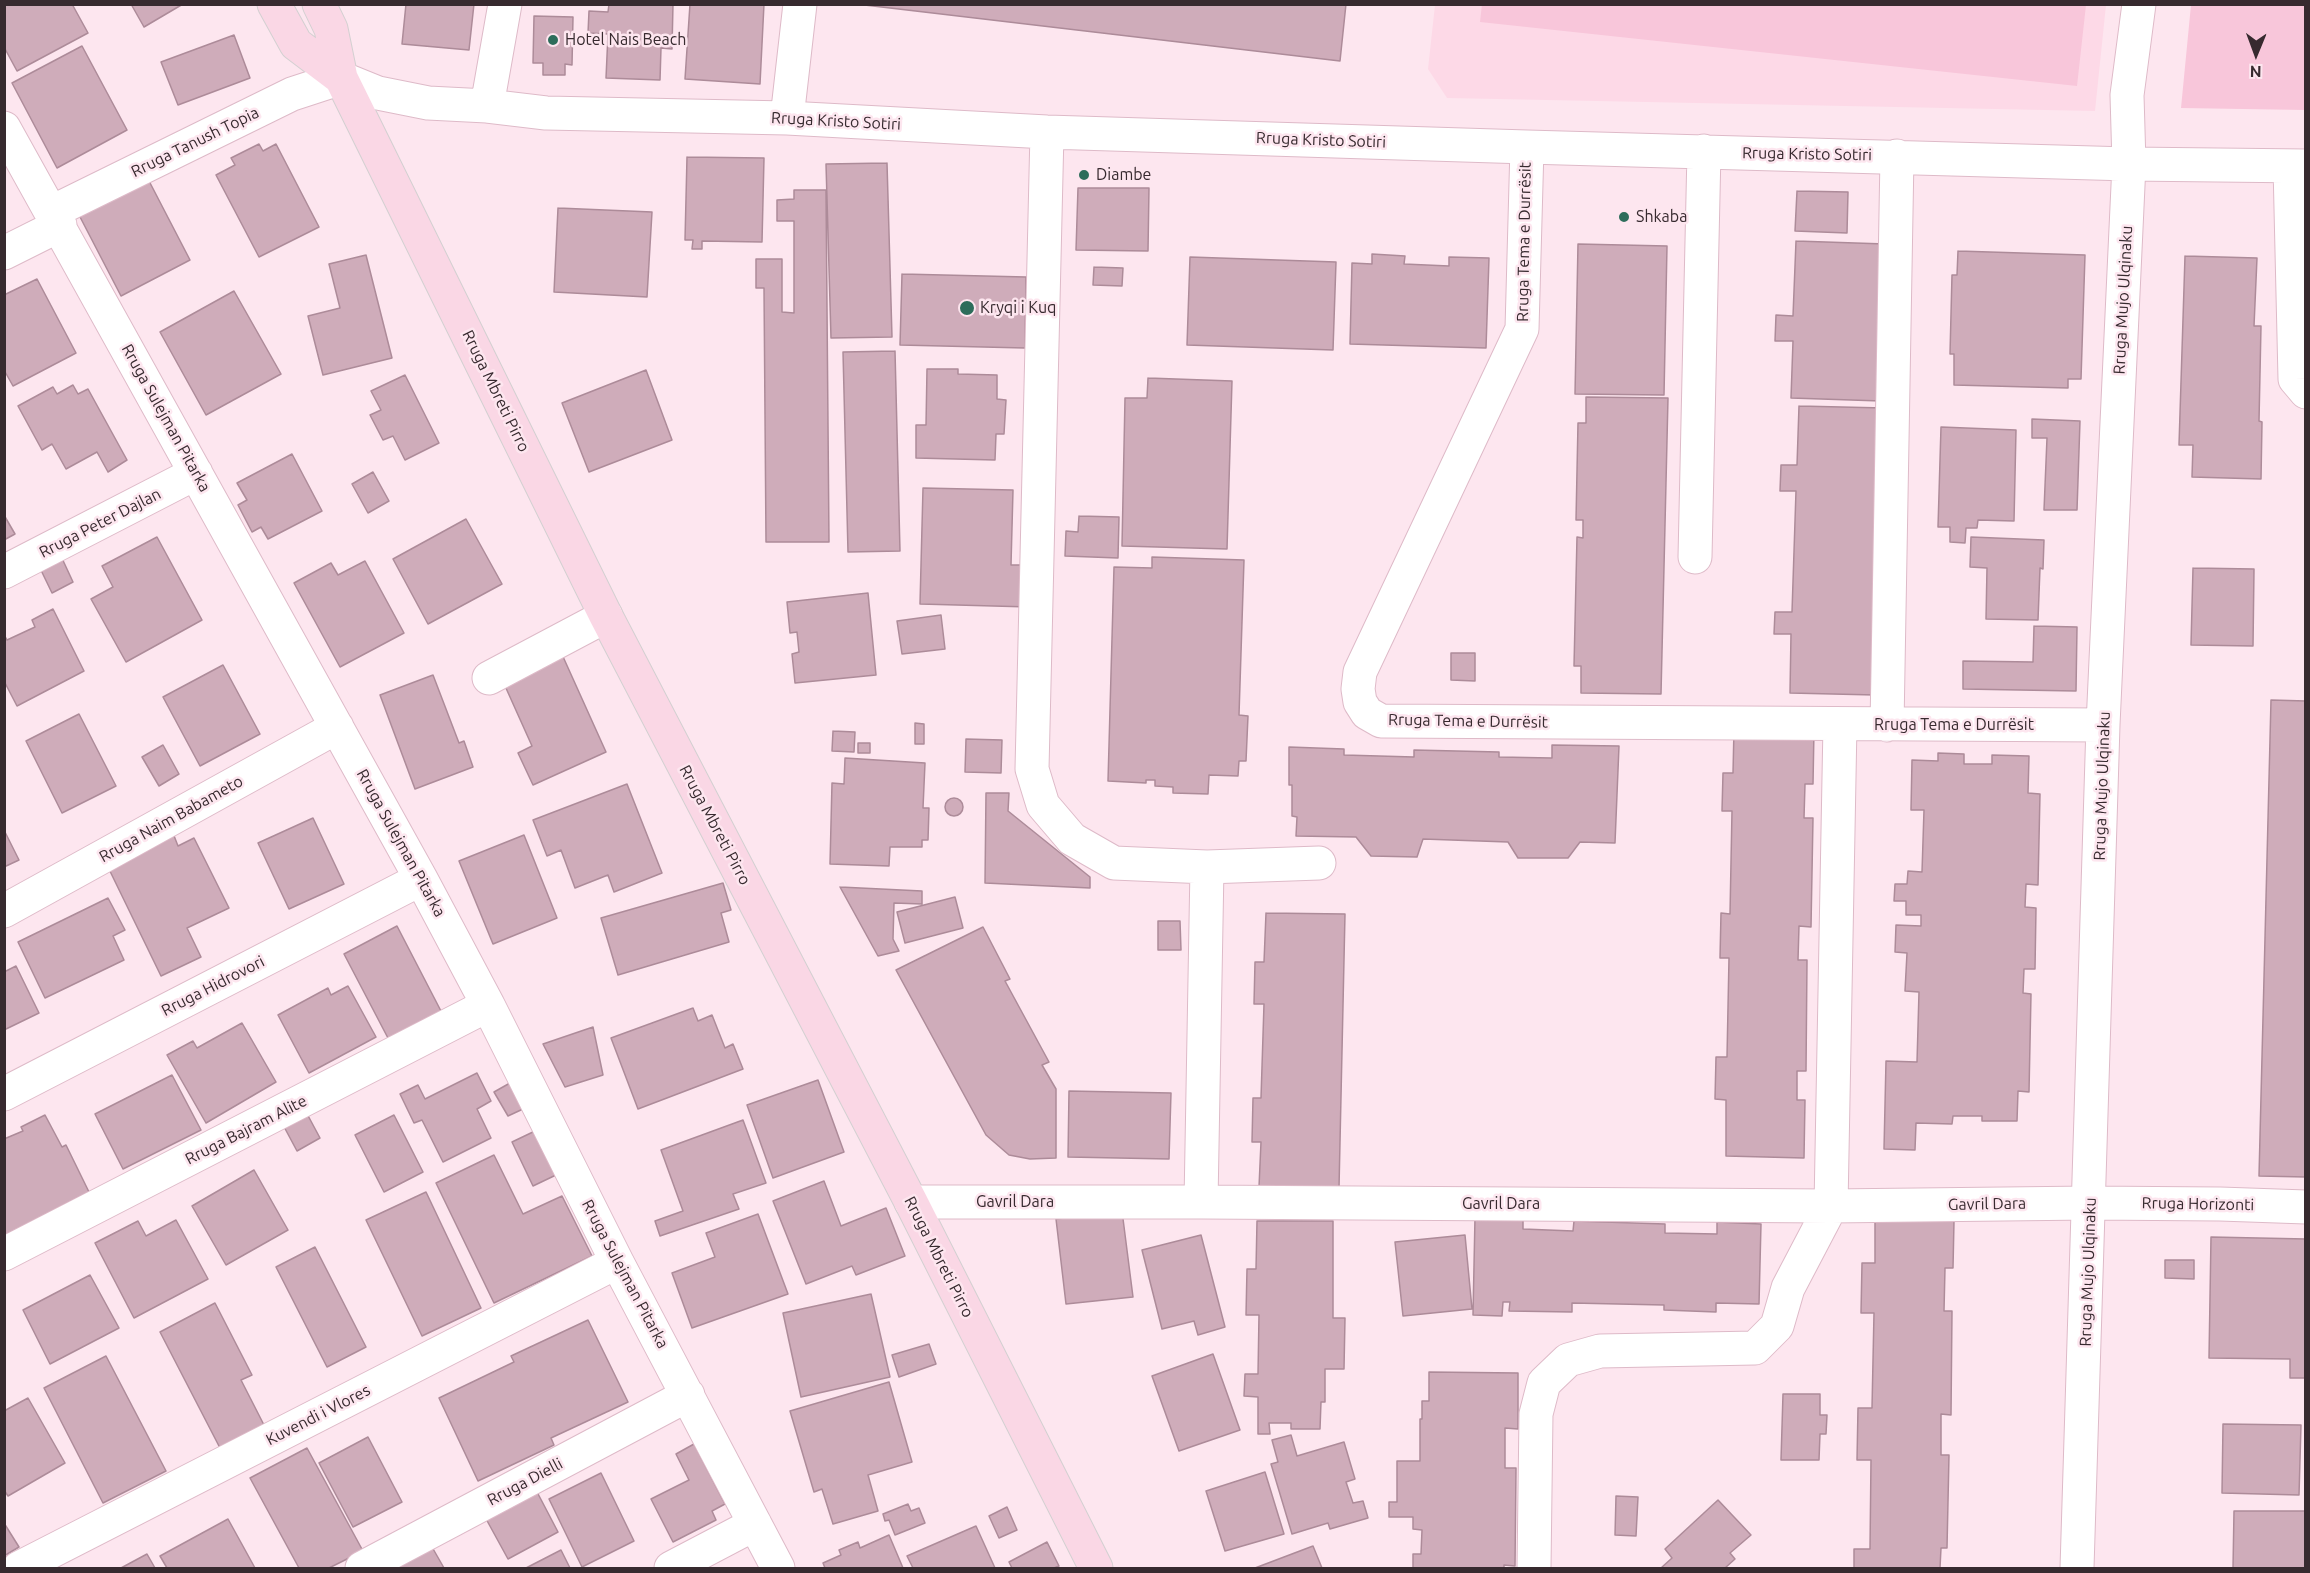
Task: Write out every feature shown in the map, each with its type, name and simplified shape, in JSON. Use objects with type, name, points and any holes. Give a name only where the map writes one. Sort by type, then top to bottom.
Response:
[{"type":"main road","points":[[274,4],[296,44],[342,78]]},
{"type":"main road","points":[[319,4],[332,29],[342,78]]},
{"type":"main road","name":"Rruga Mbreti Pirro","points":[[342,78],[606,616],[911,1202],[1096,1569]]},
{"type":"street","points":[[487,106],[504,4]]},
{"type":"street","points":[[787,118],[800,4]]},
{"type":"street","name":"Rruga Mujo Ulqinaku","points":[[2077,1569],[2103,726],[2129,164],[2127,95],[2139,4]]},
{"type":"street","name":"Rruga Kristo Sotiri","points":[[342,78],[378,93],[428,103],[487,106],[546,113],[787,118],[1047,132],[1527,147],[2129,164],[2298,166]]},
{"type":"street","name":"Rruga Tanush Topia","points":[[4,252],[56,219],[292,94],[342,78]]},
{"type":"street","name":"Rruga Sulejman Pitarka","points":[[4,128],[421,879],[488,1005],[617,1262],[778,1569]]},
{"type":"street","points":[[1047,132],[1032,769],[1043,805],[1072,839],[1114,863],[1207,867],[1319,863]]},
{"type":"street","name":"Rruga Tema e Durrësit","points":[[1527,147],[1522,329],[1360,672],[1358,690],[1360,702],[1367,713],[1381,721],[2103,726]]},
{"type":"street","points":[[1695,557],[1704,151]]},
{"type":"street","points":[[1887,725],[1897,156]]},
{"type":"street","points":[[2298,166],[2295,379],[2306,392]]},
{"type":"street","name":"Rruga Peter Dajlan","points":[[4,572],[196,473]]},
{"type":"street","points":[[489,678],[606,616]]},
{"type":"street","points":[[1534,1569],[1536,1414],[1545,1383],[1568,1360],[1600,1351],[1755,1348],[1777,1326],[1788,1288],[1831,1206],[1840,724]]},
{"type":"street","name":"Rruga Naim Babameto","points":[[4,911],[337,727]]},
{"type":"street","points":[[1201,1202],[1207,867]]},
{"type":"street","name":"Rruga Hidrovori","points":[[4,1094],[421,879]]},
{"type":"street","name":"Rruga Bajram Alite","points":[[4,1254],[488,1005]]},
{"type":"street","name":"Gavril Dara","points":[[911,1202],[1831,1206],[2090,1203]]},
{"type":"street","name":"Rruga Horizonti","points":[[2090,1203],[2306,1207]]},
{"type":"street","name":"Kuvendi i Vlores","points":[[19,1569],[617,1262]]},
{"type":"street","name":"Rruga Dielli","points":[[362,1569],[688,1395]]},
{"type":"street","points":[[671,1569],[755,1524]]},
{"type":"shaded area","points":[[1482,4],[2086,5],[2077,86],[1480,22]]},
{"type":"shaded area","points":[[1435,5],[2106,5],[2095,111],[1447,98],[1428,69]]},
{"type":"shaded area","points":[[2191,5],[2305,5],[2305,110],[2181,108]]},
{"type":"building","points":[[4,4],[72,4],[88,33],[17,71],[4,47]]},
{"type":"building","points":[[131,4],[183,4],[144,27]]},
{"type":"building","points":[[406,4],[474,4],[469,50],[402,44]]},
{"type":"building","points":[[609,4],[673,4],[672,49],[661,48],[660,80],[606,78],[608,34],[588,33],[589,11],[608,12]]},
{"type":"building","points":[[690,4],[764,4],[760,84],[685,79]]},
{"type":"building","points":[[856,4],[1346,4],[1340,61]]},
{"type":"building","name":"Hotel Nais Beach","points":[[534,16],[573,17],[572,65],[565,64],[565,75],[543,75],[543,63],[533,63]]},
{"type":"building","points":[[234,35],[250,78],[178,105],[161,62]]},
{"type":"building","points":[[82,46],[127,130],[57,168],[12,83]]},
{"type":"building","points":[[259,144],[263,151],[276,144],[319,227],[259,257],[216,175],[235,165],[231,158]]},
{"type":"building","points":[[687,157],[764,158],[762,242],[702,241],[702,249],[692,249],[693,240],[685,240]]},
{"type":"building","points":[[887,163],[892,337],[831,338],[826,164]]},
{"type":"building","points":[[148,179],[190,260],[121,296],[79,215]]},
{"type":"building","points":[[1078,188],[1149,188],[1148,251],[1076,250]]},
{"type":"building","points":[[794,190],[826,190],[829,542],[766,542],[764,288],[756,288],[756,259],[782,259],[782,312],[794,313],[794,221],[777,221],[777,200],[794,199]]},
{"type":"building","points":[[1797,191],[1848,192],[1847,233],[1795,231]]},
{"type":"building","points":[[558,208],[652,212],[647,297],[554,292]]},
{"type":"building","points":[[1796,241],[1885,244],[1881,401],[1791,398],[1793,341],[1775,341],[1776,315],[1793,316]]},
{"type":"building","points":[[1578,244],[1667,246],[1664,395],[1575,394]]},
{"type":"building","points":[[1958,251],[2085,255],[2081,379],[2068,379],[2068,388],[1954,385],[1954,354],[1950,354],[1952,275],[1957,275]]},
{"type":"building","points":[[1372,254],[1405,256],[1404,264],[1449,266],[1449,257],[1489,258],[1486,348],[1350,344],[1352,263],[1372,264]]},
{"type":"building","points":[[366,255],[392,358],[323,375],[308,316],[340,308],[329,264]]},
{"type":"building","points":[[2185,256],[2257,258],[2254,326],[2261,326],[2259,421],[2262,422],[2261,479],[2192,477],[2193,445],[2179,445]]},
{"type":"building","points":[[1190,257],[1336,262],[1333,350],[1187,345]]},
{"type":"building","points":[[1094,267],[1123,268],[1122,286],[1093,285]]},
{"type":"building","points":[[902,274],[1026,277],[1025,348],[900,345]]},
{"type":"building","points":[[37,279],[76,353],[13,386],[4,370],[4,295]]},
{"type":"building","points":[[234,291],[281,374],[206,415],[160,332]]},
{"type":"building","points":[[895,351],[900,551],[848,552],[843,352]]},
{"type":"building","points":[[927,369],[958,369],[958,374],[997,375],[997,399],[1006,400],[1004,434],[996,434],[995,460],[916,458],[916,425],[926,425]]},
{"type":"building","points":[[646,370],[672,440],[589,472],[562,403]]},
{"type":"building","points":[[405,375],[439,443],[405,460],[393,436],[383,440],[370,415],[381,410],[371,391]]},
{"type":"building","points":[[1148,378],[1232,381],[1227,549],[1122,546],[1125,398],[1147,398]]},
{"type":"building","points":[[73,385],[78,394],[88,389],[127,460],[108,472],[97,452],[66,469],[52,444],[42,450],[18,406],[53,387],[57,394]]},
{"type":"building","points":[[1586,397],[1668,398],[1661,694],[1581,693],[1581,666],[1574,666],[1577,537],[1583,538],[1583,520],[1576,520],[1578,423],[1586,423]]},
{"type":"building","points":[[1799,406],[1884,408],[1875,695],[1790,693],[1791,634],[1774,634],[1775,612],[1792,612],[1796,491],[1780,491],[1781,465],[1797,465]]},
{"type":"building","points":[[2032,419],[2080,421],[2077,510],[2044,510],[2047,438],[2032,438]]},
{"type":"building","points":[[1941,427],[2016,430],[2014,521],[1978,520],[1977,528],[1966,528],[1965,543],[1950,542],[1950,527],[1938,527]]},
{"type":"building","points":[[292,454],[322,511],[268,539],[261,527],[252,532],[238,505],[247,500],[237,483]]},
{"type":"building","points":[[373,472],[389,501],[368,513],[352,484]]},
{"type":"building","points":[[923,488],[1013,490],[1011,565],[1031,565],[1030,607],[920,604]]},
{"type":"building","points":[[4,515],[15,534],[4,540]]},
{"type":"building","points":[[1079,516],[1119,517],[1118,558],[1065,556],[1066,531],[1078,532]]},
{"type":"building","points":[[466,519],[502,584],[428,624],[393,559]]},
{"type":"building","points":[[157,537],[202,620],[126,662],[91,599],[113,587],[102,566]]},
{"type":"building","points":[[1971,537],[2044,540],[2043,569],[2040,568],[2038,620],[1986,619],[1987,568],[1970,567]]},
{"type":"building","points":[[60,554],[73,582],[52,593],[38,564]]},
{"type":"building","points":[[1152,557],[1244,560],[1239,715],[1248,716],[1246,761],[1239,761],[1238,776],[1209,775],[1208,794],[1173,793],[1173,787],[1155,786],[1155,780],[1146,780],[1146,783],[1108,781],[1114,567],[1152,568]]},
{"type":"building","points":[[365,561],[404,633],[340,667],[294,583],[331,563],[338,575]]},
{"type":"building","points":[[2193,568],[2254,569],[2253,646],[2191,645]]},
{"type":"building","points":[[868,593],[876,675],[795,683],[792,654],[799,652],[797,632],[790,633],[787,602]]},
{"type":"building","points":[[53,609],[84,671],[17,706],[4,681],[4,635],[7,640],[35,627],[32,620]]},
{"type":"building","points":[[941,615],[945,649],[902,654],[897,621]]},
{"type":"building","points":[[2034,626],[2077,627],[2076,691],[1963,689],[1963,661],[2033,662]]},
{"type":"building","points":[[560,650],[606,752],[533,785],[518,753],[532,746],[501,677]]},
{"type":"building","points":[[1451,653],[1475,653],[1475,681],[1451,680]]},
{"type":"building","points":[[223,665],[260,734],[200,766],[163,697]]},
{"type":"building","points":[[433,675],[459,743],[464,741],[473,767],[415,789],[380,695]]},
{"type":"building","points":[[2271,700],[2306,701],[2306,1177],[2259,1176]]},
{"type":"building","points":[[79,714],[116,786],[62,813],[26,741]]},
{"type":"building","points":[[915,723],[924,724],[924,744],[915,744]]},
{"type":"building","points":[[1734,729],[1814,730],[1813,784],[1805,784],[1804,818],[1813,818],[1811,927],[1799,926],[1798,960],[1807,960],[1806,1071],[1797,1071],[1797,1100],[1805,1100],[1804,1158],[1726,1156],[1726,1100],[1715,1099],[1716,1057],[1727,1057],[1729,958],[1720,958],[1721,913],[1730,914],[1732,811],[1722,811],[1723,773],[1733,773]]},
{"type":"building","points":[[833,731],[855,732],[854,752],[832,751]]},
{"type":"building","points":[[966,739],[1002,740],[1001,773],[965,772]]},
{"type":"building","points":[[858,743],[870,743],[870,753],[858,753]]},
{"type":"building","points":[[163,745],[179,774],[159,786],[142,757]]},
{"type":"building","points":[[1552,745],[1619,746],[1615,843],[1580,842],[1568,858],[1518,858],[1508,842],[1423,839],[1417,857],[1371,856],[1356,837],[1296,836],[1297,817],[1292,816],[1292,785],[1289,785],[1289,747],[1344,749],[1344,755],[1414,757],[1414,750],[1499,752],[1499,757],[1552,758]]},
{"type":"building","points":[[1938,753],[1964,754],[1964,764],[1992,764],[1992,755],[2029,756],[2028,793],[2040,794],[2038,885],[2026,884],[2025,907],[2036,908],[2035,969],[2024,969],[2023,993],[2031,994],[2029,1092],[2018,1091],[2017,1121],[1982,1121],[1982,1116],[1953,1116],[1952,1124],[1916,1123],[1915,1150],[1884,1149],[1886,1061],[1917,1062],[1919,992],[1905,991],[1907,953],[1895,952],[1896,925],[1921,926],[1921,915],[1906,915],[1906,901],[1894,901],[1895,884],[1907,884],[1908,871],[1922,872],[1924,810],[1911,810],[1912,760],[1938,761]]},
{"type":"building","points":[[845,758],[925,763],[923,808],[929,808],[928,840],[922,840],[922,847],[890,847],[889,866],[830,864],[832,783],[844,784]]},
{"type":"building","points":[[627,784],[662,873],[614,892],[608,875],[575,888],[561,850],[547,856],[533,820]]},
{"type":"building","points":[[986,793],[1009,793],[1008,811],[1090,877],[1090,888],[985,883]]},
{"type":"building","points":[[954,798],[960,801],[963,807],[960,813],[954,816],[948,813],[945,807],[948,801]]},
{"type":"building","points":[[313,818],[344,884],[289,909],[258,843]]},
{"type":"building","points":[[171,828],[178,846],[194,838],[229,908],[187,928],[201,957],[161,976],[106,863]]},
{"type":"building","points":[[4,830],[19,860],[4,867]]},
{"type":"building","points":[[524,835],[557,918],[493,944],[459,861]]},
{"type":"building","points":[[723,883],[731,910],[721,913],[729,942],[618,975],[601,918]]},
{"type":"building","points":[[840,887],[922,891],[922,904],[894,903],[893,939],[899,951],[878,956]]},
{"type":"building","points":[[955,897],[963,928],[905,943],[897,912]]},
{"type":"building","points":[[108,898],[125,930],[113,936],[124,960],[45,998],[18,942]]},
{"type":"building","points":[[1266,913],[1345,914],[1339,1188],[1259,1187],[1261,1142],[1252,1142],[1253,1098],[1261,1098],[1264,1004],[1254,1004],[1255,962],[1264,962]]},
{"type":"building","points":[[1158,921],[1180,921],[1181,950],[1158,950]]},
{"type":"building","points":[[397,926],[442,1013],[389,1040],[344,954]]},
{"type":"building","points":[[983,927],[1010,979],[1005,981],[1049,1062],[1042,1065],[1056,1089],[1056,1158],[1030,1159],[1009,1155],[986,1135],[896,970]]},
{"type":"building","points":[[16,966],[39,1013],[4,1030],[4,972]]},
{"type":"building","points":[[348,986],[376,1037],[309,1073],[278,1015],[328,988],[331,995]]},
{"type":"building","points":[[693,1008],[698,1021],[712,1015],[725,1048],[733,1044],[743,1069],[638,1109],[611,1038]]},
{"type":"building","points":[[242,1023],[276,1082],[206,1123],[167,1055],[193,1041],[197,1048]]},
{"type":"building","points":[[593,1027],[603,1075],[565,1087],[543,1044]]},
{"type":"building","points":[[477,1073],[491,1101],[477,1109],[491,1138],[443,1162],[422,1120],[414,1123],[400,1094],[418,1085],[425,1099]]},
{"type":"building","points":[[172,1075],[201,1130],[123,1169],[95,1114]]},
{"type":"building","points":[[818,1080],[844,1152],[773,1178],[747,1105]]},
{"type":"building","points":[[510,1083],[523,1109],[508,1116],[494,1092]]},
{"type":"building","points":[[1069,1091],[1171,1093],[1169,1159],[1068,1157]]},
{"type":"building","points":[[305,1110],[320,1138],[297,1151],[282,1123]]},
{"type":"building","points":[[45,1115],[62,1147],[66,1145],[89,1192],[4,1236],[4,1139],[23,1131],[21,1127]]},
{"type":"building","points":[[394,1115],[423,1172],[384,1192],[355,1135]]},
{"type":"building","points":[[743,1120],[766,1183],[733,1194],[739,1209],[660,1236],[655,1221],[683,1211],[661,1150]]},
{"type":"building","points":[[535,1131],[556,1175],[533,1186],[512,1142]]},
{"type":"building","points":[[494,1155],[523,1214],[562,1196],[592,1256],[494,1303],[436,1183]]},
{"type":"building","points":[[254,1170],[288,1230],[226,1265],[192,1206]]},
{"type":"building","points":[[824,1181],[841,1226],[886,1208],[905,1256],[856,1275],[852,1266],[806,1284],[773,1201]]},
{"type":"building","points":[[426,1192],[481,1308],[422,1336],[366,1220]]},
{"type":"building","points":[[1122,1211],[1133,1297],[1066,1304],[1056,1219]]},
{"type":"building","points":[[758,1214],[788,1294],[692,1328],[672,1273],[715,1257],[706,1233]]},
{"type":"building","points":[[1475,1217],[1523,1219],[1523,1229],[1573,1231],[1574,1221],[1665,1224],[1665,1233],[1717,1234],[1717,1222],[1761,1224],[1759,1304],[1716,1303],[1716,1312],[1664,1310],[1664,1305],[1572,1303],[1572,1312],[1509,1311],[1510,1302],[1503,1302],[1502,1316],[1473,1315]]},
{"type":"building","points":[[1875,1219],[1954,1221],[1953,1268],[1945,1268],[1944,1311],[1952,1311],[1951,1415],[1941,1414],[1941,1455],[1949,1455],[1947,1548],[1941,1548],[1940,1568],[1854,1568],[1854,1549],[1870,1549],[1871,1460],[1857,1460],[1858,1408],[1872,1408],[1874,1313],[1861,1313],[1862,1263],[1875,1263]]},
{"type":"building","points":[[176,1220],[208,1279],[134,1318],[95,1243],[138,1221],[146,1236]]},
{"type":"building","points":[[1257,1221],[1333,1221],[1333,1318],[1345,1318],[1344,1369],[1325,1369],[1325,1402],[1321,1402],[1320,1429],[1291,1429],[1291,1423],[1269,1423],[1270,1434],[1258,1434],[1258,1397],[1244,1396],[1245,1374],[1258,1374],[1259,1315],[1246,1315],[1247,1269],[1256,1269]]},
{"type":"building","points":[[1201,1235],[1225,1327],[1198,1335],[1194,1321],[1162,1329],[1142,1250]]},
{"type":"building","points":[[1465,1235],[1472,1309],[1403,1316],[1395,1242]]},
{"type":"building","points":[[2211,1237],[2306,1239],[2306,1378],[2290,1378],[2290,1359],[2209,1358]]},
{"type":"building","points":[[315,1247],[366,1347],[327,1367],[276,1267]]},
{"type":"building","points":[[2165,1260],[2194,1260],[2194,1279],[2165,1278]]},
{"type":"building","points":[[90,1275],[119,1328],[50,1364],[23,1310]]},
{"type":"building","points":[[871,1294],[890,1377],[801,1397],[783,1313]]},
{"type":"building","points":[[215,1303],[252,1375],[241,1380],[264,1425],[220,1448],[160,1332]]},
{"type":"building","points":[[588,1320],[628,1402],[551,1438],[554,1445],[478,1481],[439,1398],[514,1362],[511,1356]]},
{"type":"building","points":[[929,1344],[936,1364],[899,1377],[892,1355]]},
{"type":"building","points":[[1213,1354],[1240,1430],[1179,1451],[1152,1376]]},
{"type":"building","points":[[106,1356],[166,1471],[103,1503],[44,1388]]},
{"type":"building","points":[[1429,1372],[1518,1373],[1518,1429],[1505,1428],[1505,1468],[1516,1468],[1515,1566],[1413,1568],[1413,1554],[1421,1554],[1422,1530],[1413,1529],[1413,1517],[1389,1517],[1389,1502],[1397,1502],[1397,1461],[1420,1461],[1420,1419],[1422,1419],[1422,1401],[1429,1401]]},
{"type":"building","points":[[889,1382],[912,1462],[868,1475],[878,1511],[833,1524],[822,1489],[814,1492],[790,1411]]},
{"type":"building","points":[[1783,1394],[1820,1394],[1820,1415],[1827,1415],[1826,1434],[1820,1434],[1819,1460],[1781,1460]]},
{"type":"building","points":[[28,1398],[65,1463],[8,1496],[4,1490],[4,1411]]},
{"type":"building","points":[[2223,1424],[2301,1425],[2299,1495],[2222,1493]]},
{"type":"building","points":[[1291,1435],[1297,1456],[1344,1442],[1355,1479],[1346,1482],[1353,1503],[1363,1501],[1368,1518],[1330,1529],[1328,1523],[1292,1534],[1271,1464],[1278,1462],[1272,1440]]},
{"type":"building","points":[[368,1437],[402,1502],[353,1527],[319,1463]]},
{"type":"building","points":[[694,1444],[725,1504],[712,1511],[716,1520],[673,1542],[651,1499],[689,1480],[676,1454]]},
{"type":"building","points":[[307,1448],[363,1551],[329,1568],[299,1568],[250,1478]]},
{"type":"building","points":[[1265,1472],[1284,1534],[1225,1551],[1206,1491]]},
{"type":"building","points":[[601,1473],[634,1541],[582,1567],[549,1499]]},
{"type":"building","points":[[536,1490],[558,1532],[508,1559],[485,1517]]},
{"type":"building","points":[[1616,1496],[1638,1497],[1636,1536],[1615,1535]]},
{"type":"building","points":[[1718,1500],[1751,1535],[1730,1553],[1735,1559],[1725,1568],[1661,1568],[1672,1558],[1665,1549]]},
{"type":"building","points":[[908,1504],[911,1511],[919,1508],[925,1523],[895,1535],[889,1520],[885,1521],[883,1514]]},
{"type":"building","points":[[1007,1507],[1017,1530],[999,1538],[989,1516]]},
{"type":"building","points":[[2234,1511],[2306,1511],[2306,1568],[2233,1568]]},
{"type":"building","points":[[228,1519],[255,1568],[167,1568],[160,1556]]},
{"type":"building","points":[[4,1523],[19,1547],[4,1556]]},
{"type":"building","points":[[976,1526],[995,1568],[913,1568],[907,1556]]},
{"type":"building","points":[[889,1535],[903,1568],[825,1568],[823,1563],[841,1555],[839,1550],[858,1542],[860,1548]]},
{"type":"building","points":[[1047,1542],[1059,1566],[1012,1568],[1009,1562]]},
{"type":"building","points":[[1313,1546],[1322,1568],[1255,1568]]},
{"type":"building","points":[[432,1547],[444,1568],[393,1568]]},
{"type":"building","points":[[561,1550],[570,1568],[526,1568]]},
{"type":"building","points":[[147,1554],[155,1568],[121,1568]]},
{"type":"place","name":"Hotel Nais Beach","points":[[553,40]]},
{"type":"place","name":"Diambe","points":[[1084,175]]},
{"type":"place","name":"Shkaba","points":[[1624,217]]},
{"type":"place","name":"Kryqi i Kuq","points":[[967,308]]}]
